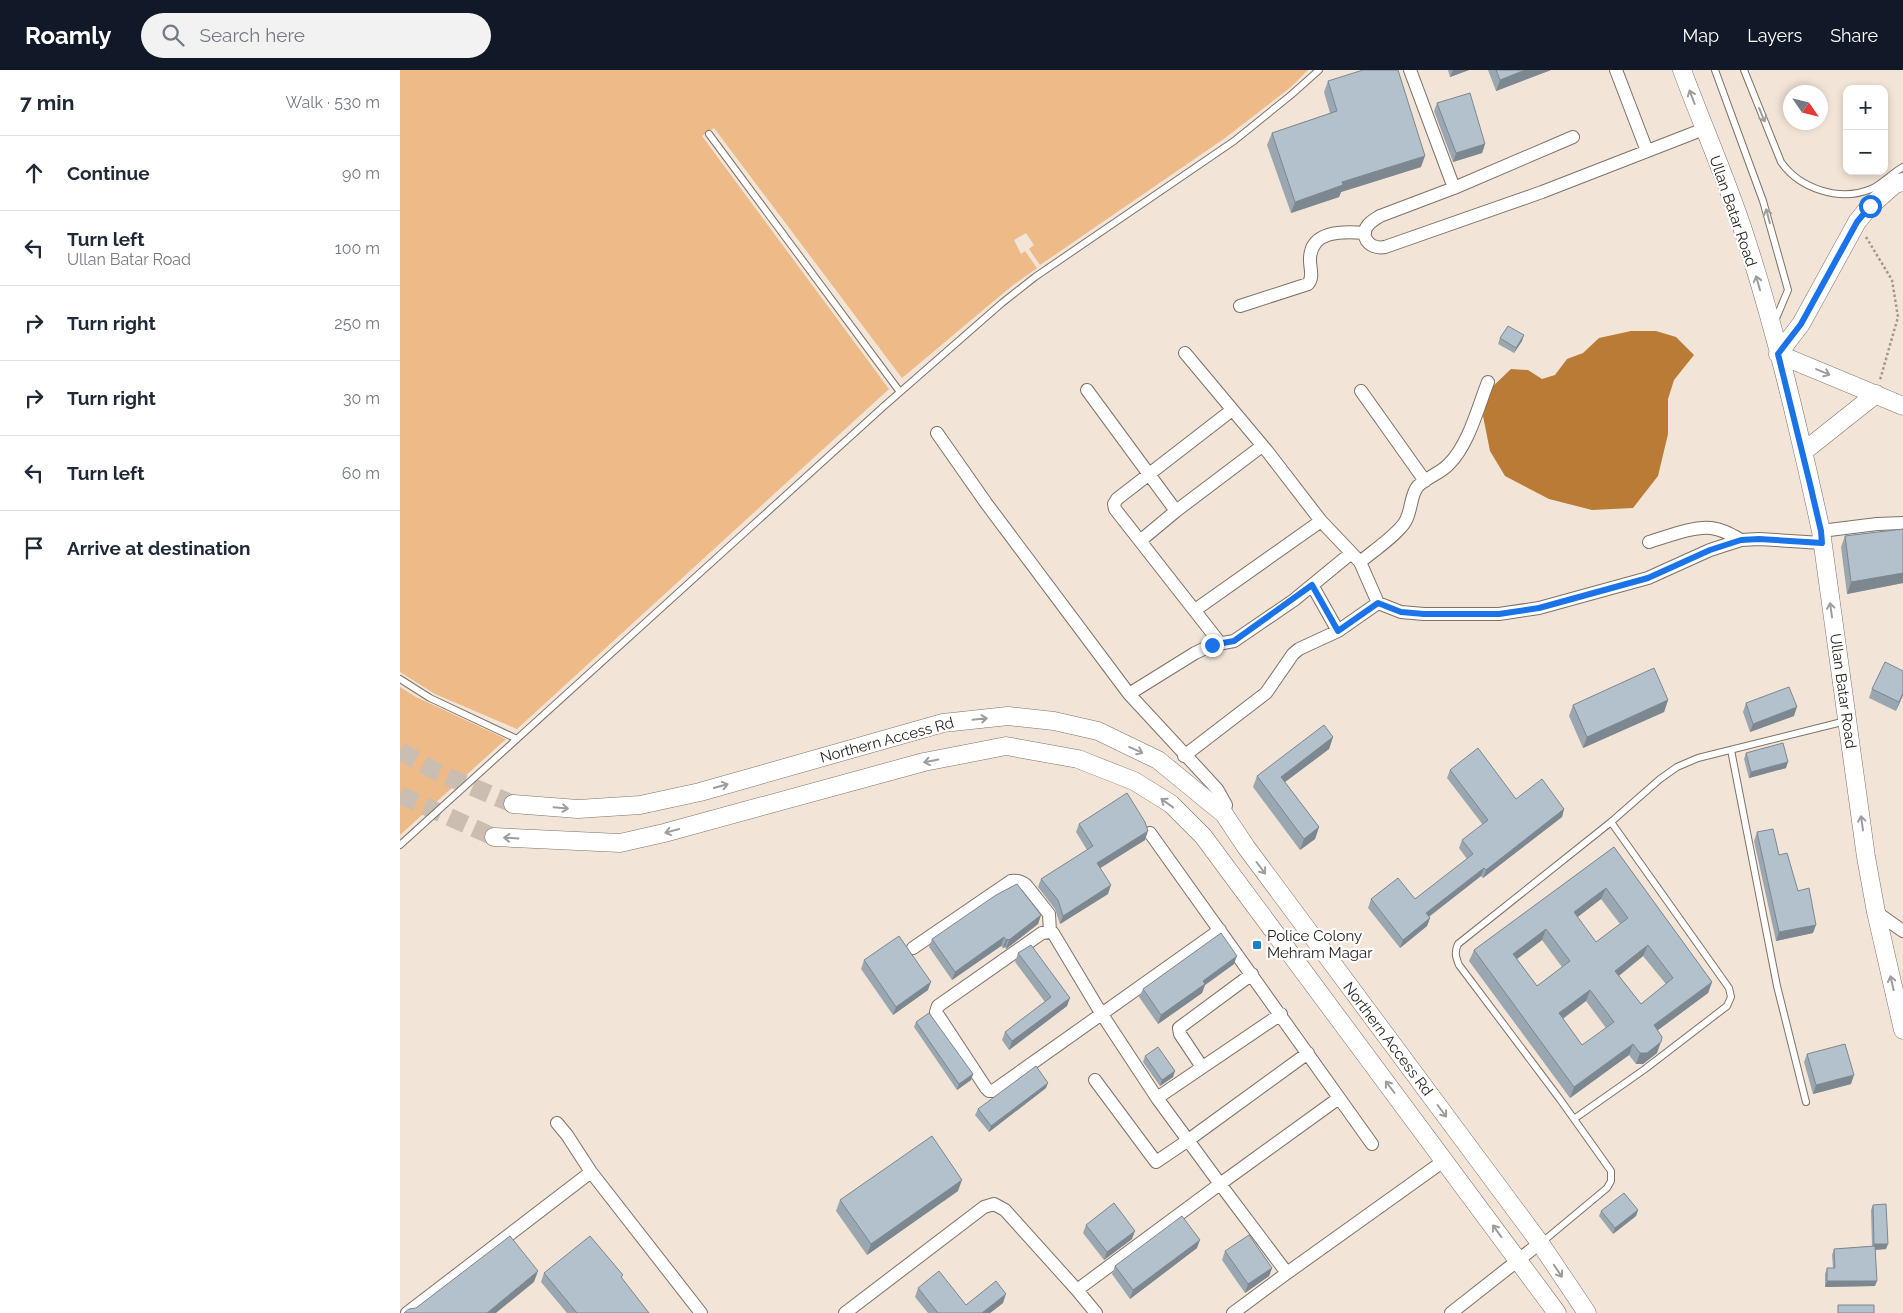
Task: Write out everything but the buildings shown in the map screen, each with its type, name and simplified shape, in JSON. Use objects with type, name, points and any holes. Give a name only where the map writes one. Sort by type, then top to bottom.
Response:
[{"type":"main road","name":"Ullan Batar Road","points":[[1682,70],[1744,233],[1772,330],[1803,452],[1821,537],[1876,912],[1903,1030]]},
{"type":"main road","points":[[1903,182],[1895,184],[1870,206],[1857,222],[1801,324],[1778,354],[1903,406]]},
{"type":"main road","points":[[1803,452],[1876,394]]},
{"type":"main road","name":"Northern Access Rd","points":[[513,804],[578,810],[640,805],[700,792],[943,723],[1008,716],[1054,721],[1098,732],[1158,760],[1224,814],[1246,847],[1540,1244],[1587,1313]]},
{"type":"main road","name":"Northern Access Rd","points":[[494,837],[620,843],[664,833],[924,762],[1006,746],[1078,759],[1134,781],[1171,804],[1203,836],[1557,1313]]},
{"type":"main road","points":[[1224,864],[1246,847]]},
{"type":"street","points":[[1410,70],[1454,188]]},
{"type":"street","points":[[1616,70],[1646,151]]},
{"type":"street","points":[[1573,137],[1454,188],[1380,216],[1366,228],[1366,238],[1372,247],[1378,249],[1385,248],[1542,192],[1704,129]]},
{"type":"street","points":[[1240,306],[1308,284],[1312,278],[1310,251],[1320,238],[1346,232],[1365,233]]},
{"type":"street","points":[[1185,353],[1321,521],[1355,558],[1378,603],[1401,612],[1424,614],[1499,614],[1539,608],[1648,578],[1710,550],[1741,540],[1821,537],[1877,524],[1903,523]]},
{"type":"street","points":[[1129,694],[1195,652],[1220,643],[1234,641],[1312,585],[1401,527],[1408,517],[1415,490],[1425,481],[1446,468],[1460,450],[1488,382]]},
{"type":"street","points":[[1087,390],[1176,511]]},
{"type":"street","points":[[1361,391],[1425,481]]},
{"type":"street","points":[[1220,643],[1115,509],[1114,504],[1117,499],[1232,410]]},
{"type":"street","points":[[937,433],[986,504],[1129,694],[1224,799],[1226,805],[1224,814]]},
{"type":"street","points":[[1140,541],[1176,511],[1262,446]]},
{"type":"street","points":[[1195,610],[1321,521]]},
{"type":"street","points":[[1649,542],[1701,528],[1724,531],[1741,540]]},
{"type":"street","points":[[1312,585],[1338,631]]},
{"type":"street","points":[[1184,756],[1266,693],[1293,654],[1299,649],[1338,631],[1378,603]]},
{"type":"street","points":[[1150,834],[1281,1014],[1372,1144]]},
{"type":"street","points":[[913,948],[1015,880],[1026,885],[1049,914],[1050,932]]},
{"type":"street","points":[[1876,912],[1903,931]]},
{"type":"street","points":[[1220,930],[1101,1013],[991,1091],[986,1088],[936,1012],[938,1006],[1017,950],[1042,933],[1050,932],[1056,937],[1101,1013],[1157,1098],[1187,1141],[1287,1273]]},
{"type":"street","points":[[1202,1068],[1180,1034],[1180,1028],[1252,974]]},
{"type":"street","points":[[1157,1098],[1281,1014]]},
{"type":"street","points":[[1095,1080],[1155,1161],[1158,1161],[1308,1053]]},
{"type":"street","points":[[1077,1290],[1339,1098]]},
{"type":"street","points":[[557,1123],[591,1172],[701,1313]]},
{"type":"street","points":[[1233,1313],[1445,1160]]},
{"type":"street","points":[[407,1313],[591,1172]]},
{"type":"street","points":[[845,1313],[989,1204],[1000,1206],[1005,1210],[1077,1290],[1092,1311]]},
{"type":"street","points":[[1451,1313],[1540,1244]]},
{"type":"lane","points":[[400,845],[900,392],[1008,298],[1083,244],[1234,141],[1292,95],[1319,70]]},
{"type":"lane","points":[[1715,70],[1764,201],[1788,290],[1772,330]]},
{"type":"lane","points":[[1744,70],[1781,162],[1787,172],[1796,178],[1827,193],[1861,192],[1873,188],[1903,167]]},
{"type":"lane","points":[[709,134],[900,392]]},
{"type":"lane","points":[[400,679],[430,698],[517,739]]},
{"type":"lane","points":[[1540,1244],[1607,1188],[1611,1181],[1611,1171],[1459,965],[1455,951],[1462,940],[1677,767],[1698,758],[1847,721]]},
{"type":"lane","points":[[1731,750],[1777,986],[1806,1102]]},
{"type":"lane","points":[[1574,1119],[1645,1069],[1727,1006],[1731,997],[1729,988],[1611,822]]},
{"type":"path","points":[[1857,222],[1892,280],[1898,317],[1876,394]]},
{"type":"shaded area","points":[[400,70],[1308,70],[1291,87],[1225,138],[1040,265],[1029,249],[1034,245],[1026,233],[1014,240],[1021,254],[1025,251],[1037,268],[1013,285],[902,378],[714,128],[702,136],[889,389],[517,729],[435,694],[400,672]]},
{"type":"shaded area","points":[[1631,331],[1656,331],[1676,337],[1694,355],[1674,380],[1668,399],[1668,434],[1658,476],[1633,508],[1592,510],[1549,499],[1505,476],[1490,451],[1483,416],[1489,390],[1511,369],[1528,370],[1542,379],[1555,375],[1567,359],[1583,353],[1599,338]]},
{"type":"shaded area","points":[[400,687],[416,697],[506,739],[400,835]]},
{"type":"tunnel","points":[[400,751],[437,772],[513,804]]},
{"type":"tunnel","points":[[400,795],[494,837]]},
{"type":"place","name":"Police Colony Mehram Magar","points":[[1257,945]]},
{"type":"route","points":[[1212,645],[1234,641],[1294,600],[1312,585],[1338,631],[1378,603],[1401,612],[1424,614],[1499,614],[1539,608],[1648,578],[1710,550],[1741,540],[1759,539],[1822,543],[1821,531],[1778,354],[1801,324],[1845,247],[1857,222],[1870,206]]}]
